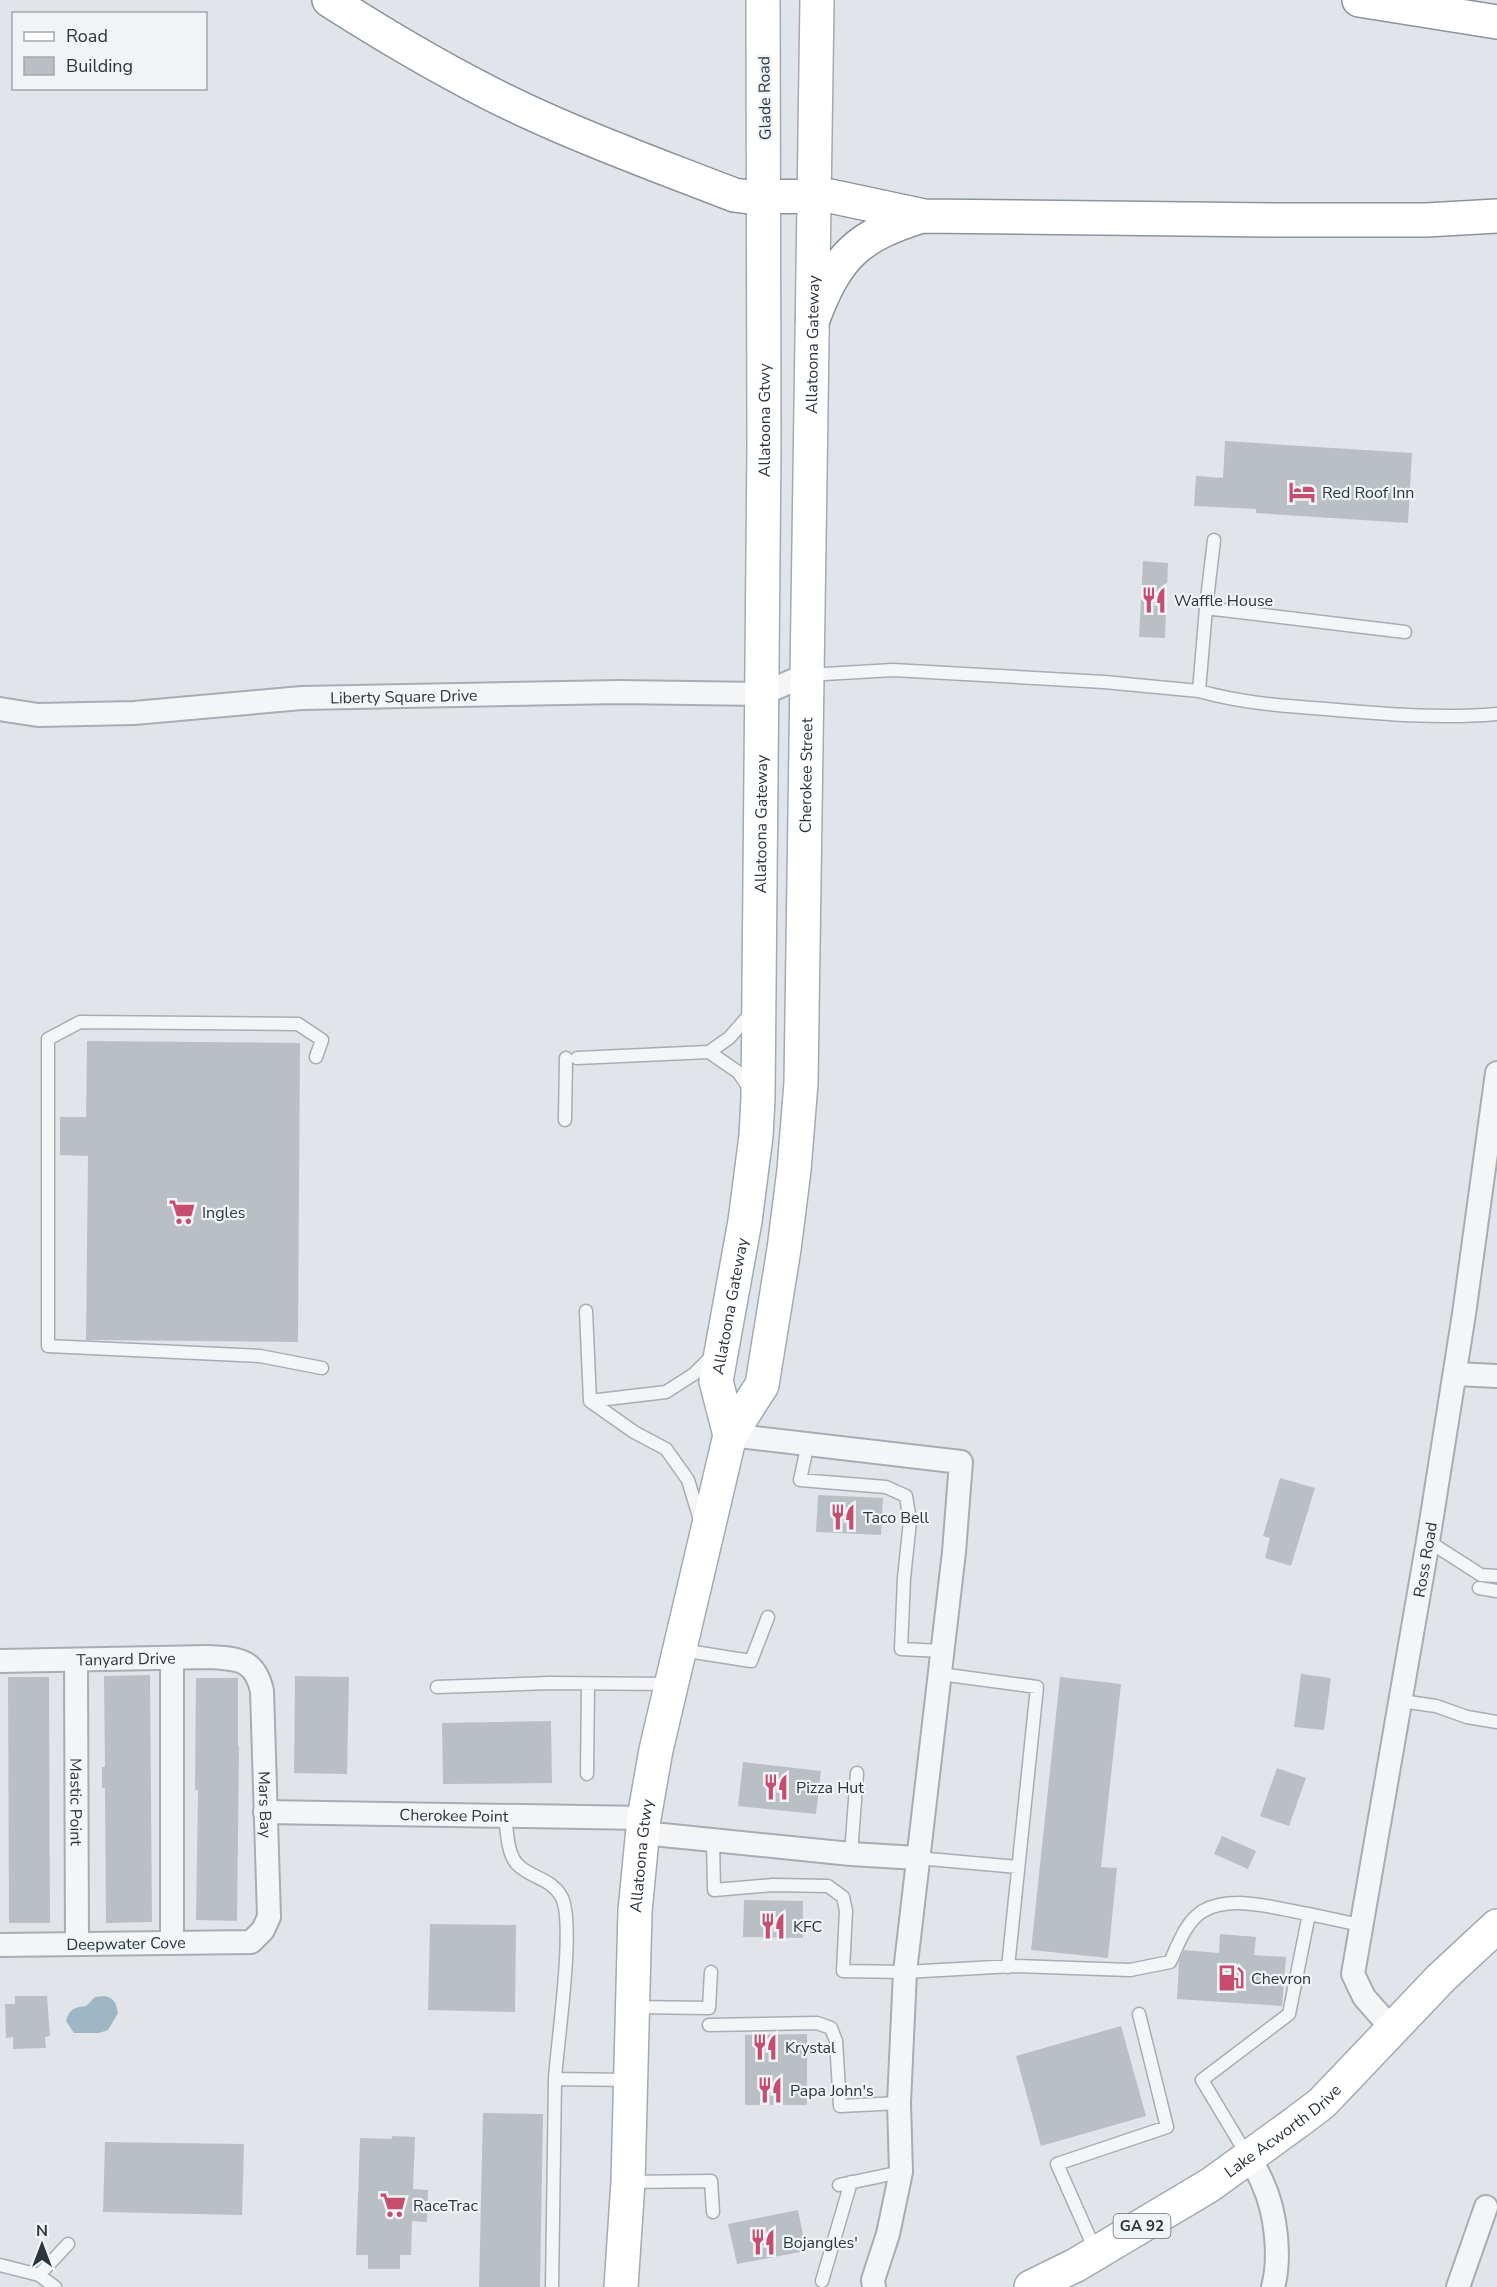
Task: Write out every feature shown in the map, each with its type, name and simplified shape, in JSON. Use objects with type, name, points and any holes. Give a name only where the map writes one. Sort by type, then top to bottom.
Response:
[{"type":"main road","points":[[329,0],[380,33],[460,78],[542,119],[734,195],[830,196],[924,216],[1272,220],[1426,220],[1497,216]]},
{"type":"main road","name":"Glade Road","points":[[763,0],[765,197]]},
{"type":"main road","points":[[814,195],[817,0]]},
{"type":"main road","points":[[1359,0],[1497,22]]},
{"type":"main road","name":"Allatoona Gateway","points":[[806,675],[814,195]]},
{"type":"main road","name":"Allatoona Gtwy","points":[[762,642],[765,197]]},
{"type":"main road","points":[[813,319],[837,267],[849,253],[864,240],[883,230],[924,216]]},
{"type":"main road","name":"Allatoona Gateway","points":[[730,1435],[716,1381],[745,1221],[756,1136],[762,642]]},
{"type":"main road","name":"Cherokee Street","points":[[730,1435],[762,1385],[786,1238],[794,1170],[801,1083],[806,675]]},
{"type":"main road","name":"Allatoona Gtwy","points":[[629,2287],[622,2271],[628,2182],[635,1911],[643,1825],[656,1750],[730,1435]]},
{"type":"main road","name":"Lake Acworth Drive","points":[[1031,2287],[1096,2253],[1250,2159],[1322,2103],[1441,1978],[1497,1926]]},
{"type":"street","name":"Liberty Square Drive","points":[[0,709],[38,715],[135,713],[302,698],[619,692],[762,694],[806,675]]},
{"type":"street","name":"Ross Road","points":[[1393,2030],[1364,1997],[1353,1974],[1455,1374],[1497,1073]]},
{"type":"street","points":[[1455,1374],[1497,1376]]},
{"type":"street","points":[[730,1435],[961,1462],[954,1552],[905,1972],[899,2103],[901,2172],[892,2216],[873,2280],[874,2287]]},
{"type":"street","points":[[172,1658],[172,1943]]},
{"type":"street","name":"Tanyard Drive","points":[[0,1661],[229,1658],[250,1665]]},
{"type":"street","name":"Mastic Point","points":[[76,1660],[77,1944]]},
{"type":"street","name":"Mars Bay","points":[[250,1665],[259,1677],[262,1691],[269,1917],[263,1930],[251,1942]]},
{"type":"street","name":"Cherokee Point","points":[[265,1812],[506,1816],[643,1825],[713,1841],[917,1858]]},
{"type":"street","name":"Deepwater Cove","points":[[0,1945],[251,1942]]},
{"type":"street","points":[[1250,2159],[1264,2185],[1275,2228],[1277,2253],[1273,2287]]},
{"type":"street","points":[[1458,2287],[1486,2207]]},
{"type":"lane","points":[[1199,691],[1214,540]]},
{"type":"lane","points":[[1206,608],[1405,632]]},
{"type":"lane","points":[[806,675],[893,670],[1104,682],[1199,691],[1238,702],[1378,714],[1422,716],[1497,714]]},
{"type":"lane","points":[[566,1120],[572,1058],[709,1052],[740,1027],[759,999]]},
{"type":"lane","points":[[316,1057],[322,1040],[298,1024],[80,1022],[48,1039],[48,1346],[260,1356],[322,1368]]},
{"type":"lane","points":[[709,1052],[738,1072],[757,1102]]},
{"type":"lane","points":[[586,1311],[590,1401]]},
{"type":"lane","points":[[590,1401],[666,1392],[694,1374],[724,1343]]},
{"type":"lane","points":[[590,1401],[634,1432],[666,1449],[688,1480],[706,1540]]},
{"type":"lane","points":[[808,1443],[800,1480],[886,1487],[906,1497],[910,1521],[904,1578],[901,1649],[942,1651]]},
{"type":"lane","points":[[1428,1541],[1480,1581],[1497,1591]]},
{"type":"lane","points":[[1480,1581],[1497,1574]]},
{"type":"lane","points":[[1480,1581],[1497,1583]]},
{"type":"lane","points":[[680,1650],[751,1661],[768,1617]]},
{"type":"lane","points":[[940,1674],[1037,1687],[1008,1967]]},
{"type":"lane","points":[[437,1687],[549,1683],[672,1684]]},
{"type":"lane","points":[[587,1774],[588,1684]]},
{"type":"lane","points":[[1401,1701],[1436,1706],[1467,1717],[1497,1722]]},
{"type":"lane","points":[[850,1854],[856,1773]]},
{"type":"lane","points":[[506,1816],[510,1849],[517,1864],[549,1882],[562,1897],[567,1926],[555,2079],[552,2287]]},
{"type":"lane","points":[[713,1841],[714,1890],[773,1886],[828,1886],[843,1897],[846,1911],[843,1971],[905,1972],[1008,1967],[1130,1970],[1170,1962],[1188,1927],[1203,1912],[1228,1903],[1309,1914],[1360,1925]]},
{"type":"lane","points":[[917,1858],[1018,1867]]},
{"type":"lane","points":[[1250,2159],[1202,2080],[1289,2014],[1309,1914]]},
{"type":"lane","points":[[632,2007],[709,2008],[711,1972]]},
{"type":"lane","points":[[1096,2253],[1057,2164],[1167,2127],[1139,2014]]},
{"type":"lane","points":[[709,2025],[817,2023],[831,2028],[836,2041],[840,2106],[899,2103]]},
{"type":"lane","points":[[555,2079],[630,2080]]},
{"type":"lane","points":[[822,2281],[845,2184],[901,2172]]},
{"type":"lane","points":[[628,2182],[711,2181],[713,2212]]},
{"type":"lane","points":[[39,2275],[68,2244]]},
{"type":"lane","points":[[0,2265],[39,2275],[55,2287]]},
{"type":"water","points":[[105,1996],[114,2002],[118,2013],[108,2030],[99,2033],[74,2033],[66,2021],[71,2011],[86,2006],[95,1997]]},
{"type":"building","name":"Red Roof Inn","points":[[1225,441],[1412,453],[1408,523],[1256,513],[1256,509],[1194,506],[1196,476],[1223,478]]},
{"type":"building","name":"Waffle House","points":[[1143,561],[1168,563],[1165,638],[1139,637]]},
{"type":"building","points":[[87,1041],[300,1043],[298,1342],[86,1340],[88,1156],[60,1155],[60,1117],[86,1117]]},
{"type":"building","points":[[1280,1478],[1315,1488],[1291,1566],[1265,1558],[1270,1538],[1263,1536]]},
{"type":"building","points":[[818,1495],[883,1498],[881,1535],[816,1532]]},
{"type":"building","points":[[1301,1674],[1331,1678],[1324,1730],[1294,1727]]},
{"type":"building","points":[[150,1675],[152,1922],[106,1923],[105,1788],[102,1788],[102,1767],[105,1767],[104,1676]]},
{"type":"building","points":[[295,1676],[349,1677],[347,1774],[294,1773]]},
{"type":"building","points":[[8,1677],[49,1677],[50,1923],[9,1923]]},
{"type":"building","points":[[1060,1677],[1121,1684],[1101,1867],[1117,1868],[1108,1958],[1031,1950]]},
{"type":"building","points":[[196,1678],[238,1678],[237,1921],[196,1920],[198,1790],[195,1790]]},
{"type":"building","points":[[551,1721],[552,1783],[443,1784],[442,1723]]},
{"type":"building","points":[[743,1762],[821,1771],[816,1814],[738,1806]]},
{"type":"building","points":[[1277,1768],[1306,1778],[1289,1826],[1260,1816]]},
{"type":"building","points":[[1222,1836],[1256,1851],[1248,1869],[1214,1854]]},
{"type":"building","points":[[744,1900],[803,1901],[803,1938],[743,1937]]},
{"type":"building","points":[[430,1924],[516,1925],[515,2012],[428,2010]]},
{"type":"building","name":"Chevron","points":[[1220,1934],[1256,1937],[1254,1955],[1286,1957],[1282,2006],[1177,1999],[1179,1961],[1184,1950],[1219,1953]]},
{"type":"building","points":[[15,1996],[47,1996],[50,2036],[45,2037],[46,2048],[13,2049],[13,2037],[6,2038],[5,2004],[15,2004]]},
{"type":"building","points":[[1121,2026],[1146,2116],[1041,2146],[1016,2056]]},
{"type":"building","points":[[807,2034],[807,2105],[745,2105],[745,2035]]},
{"type":"building","name":"RaceTrac","points":[[483,2113],[543,2114],[540,2287],[479,2287]]},
{"type":"building","name":"RaceTrac","points":[[392,2136],[415,2137],[413,2189],[428,2190],[427,2222],[412,2221],[411,2255],[400,2255],[400,2269],[368,2269],[368,2255],[356,2255],[360,2138],[392,2139]]},
{"type":"building","points":[[105,2142],[244,2144],[242,2215],[103,2212]]},
{"type":"building","points":[[798,2210],[806,2251],[737,2264],[728,2224]]},
{"type":"place","name":"Red Roof Inn","points":[[1302,492]]},
{"type":"place","name":"Waffle House","points":[[1154,600]]},
{"type":"place","name":"Ingles","points":[[182,1212]]},
{"type":"place","name":"Taco Bell","points":[[843,1517]]},
{"type":"place","name":"Pizza Hut","points":[[776,1787]]},
{"type":"place","name":"KFC","points":[[773,1926]]},
{"type":"place","name":"Chevron","points":[[1231,1978]]},
{"type":"place","name":"Krystal","points":[[765,2047]]},
{"type":"place","name":"Papa John's","points":[[770,2090]]},
{"type":"place","name":"RaceTrac","points":[[393,2205]]},
{"type":"place","name":"Bojangles'","points":[[763,2242]]}]
